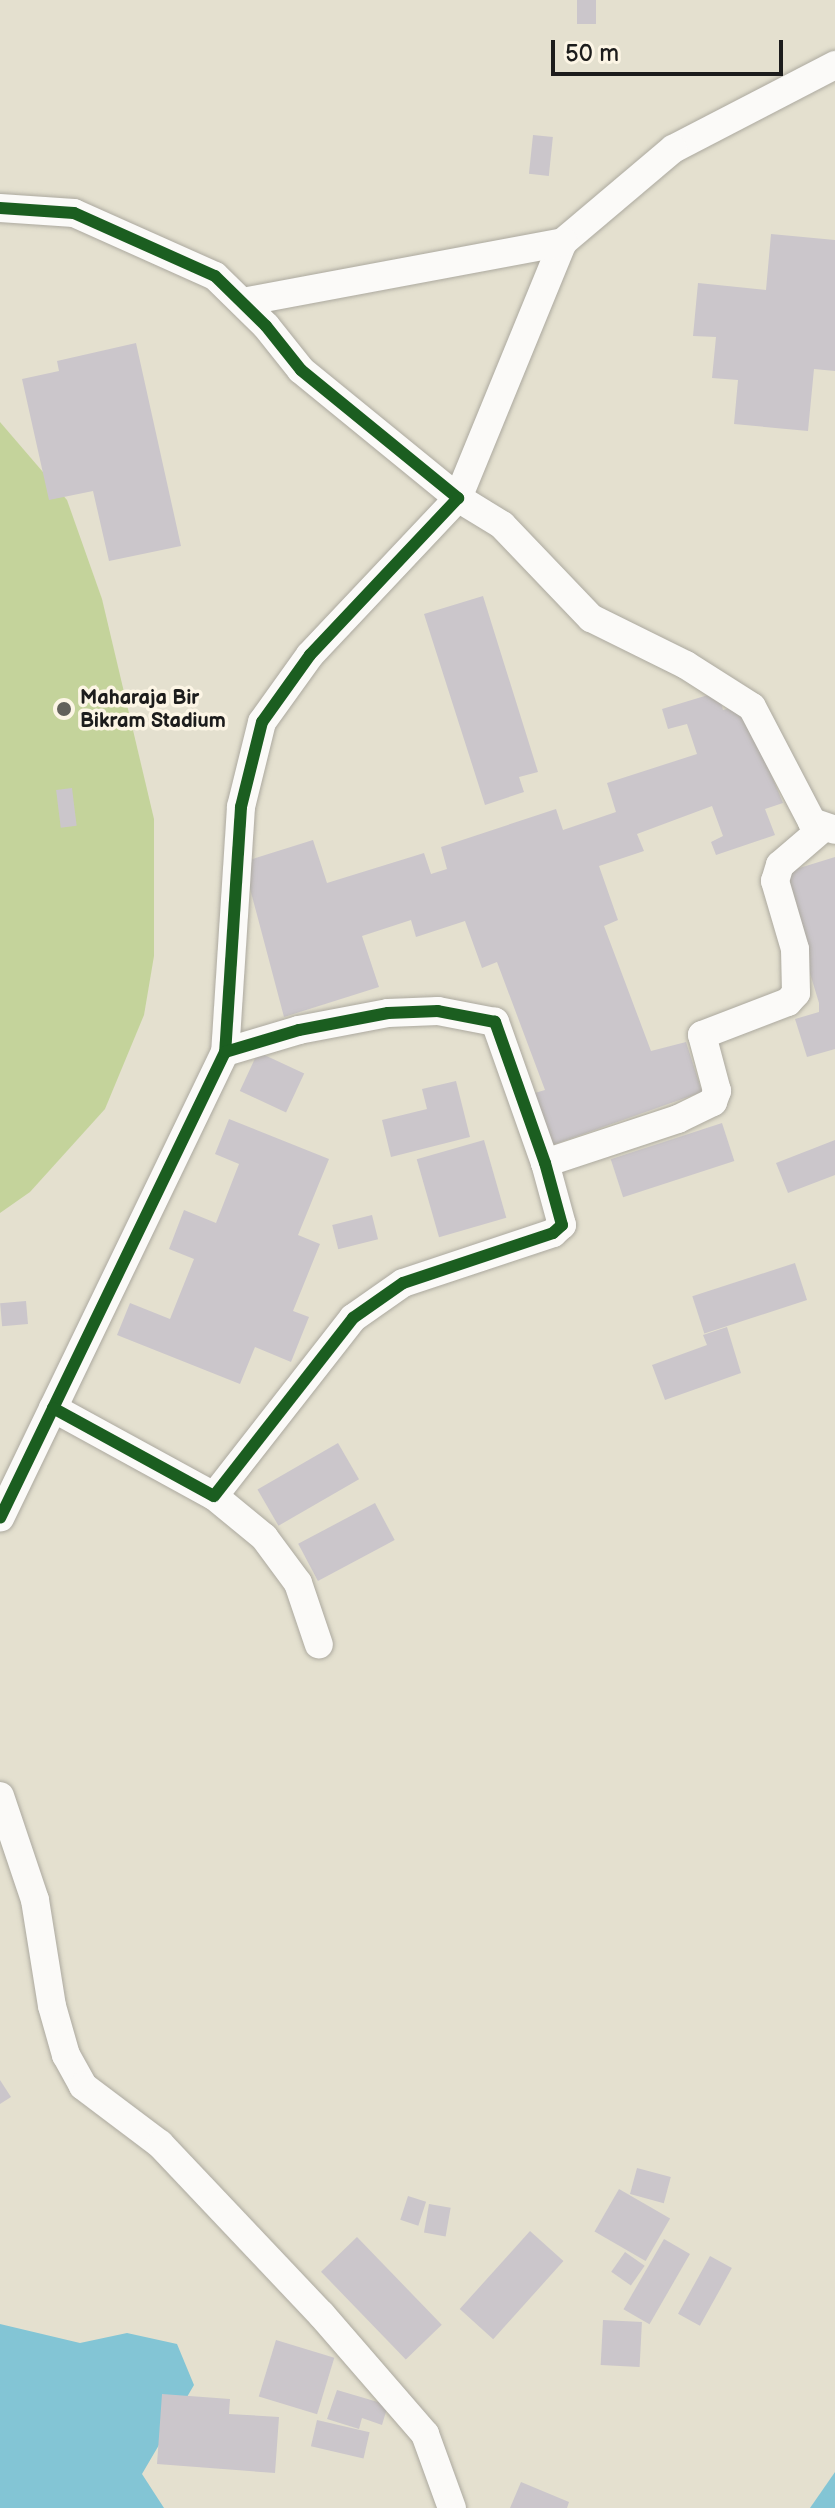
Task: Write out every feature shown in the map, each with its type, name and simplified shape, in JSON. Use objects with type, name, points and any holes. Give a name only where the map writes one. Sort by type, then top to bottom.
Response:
[{"type":"street","points":[[0,1518],[225,1052],[241,807],[262,722],[310,655],[458,498],[563,242],[673,149],[835,65]]},
{"type":"street","points":[[0,208],[74,213],[124,232],[215,276],[243,302],[301,370],[458,498],[502,525],[591,618],[686,665],[752,707],[796,795],[828,830],[780,865],[775,881],[795,949],[796,993],[788,1002],[702,1035],[717,1091],[713,1102],[678,1119],[545,1163]]},
{"type":"street","points":[[243,302],[563,242]]},
{"type":"street","points":[[214,1496],[353,1318],[403,1283],[553,1233],[562,1225],[545,1163],[495,1022],[438,1011],[388,1013],[299,1030],[225,1052]]},
{"type":"street","points":[[53,1408],[214,1496],[264,1537],[298,1583],[319,1645]]},
{"type":"street","points":[[0,1796],[35,1900],[52,2006],[66,2055],[83,2086],[160,2144],[425,2434],[452,2508]]},
{"type":"green space","name":"Maharaja Bir Bikram Stadium","points":[[0,422],[67,500],[102,599],[154,819],[154,956],[144,1015],[105,1109],[30,1192],[0,1213]]},
{"type":"water","points":[[0,2324],[80,2343],[127,2333],[177,2344],[194,2385],[142,2474],[164,2508],[0,2508]]},
{"type":"water","points":[[835,2472],[835,2508],[810,2508]]},
{"type":"building","points":[[577,0],[596,0],[596,24],[577,24]]},
{"type":"building","points":[[533,135],[553,137],[549,176],[529,174]]},
{"type":"building","points":[[771,234],[835,240],[835,371],[814,369],[808,431],[734,424],[738,380],[712,378],[716,337],[693,336],[698,283],[766,290]]},
{"type":"building","points":[[136,343],[181,546],[109,561],[93,491],[49,500],[22,379],[59,371],[57,361]]},
{"type":"building","points":[[483,596],[538,772],[519,777],[524,792],[485,805],[424,614]]},
{"type":"building","points":[[718,692],[723,710],[742,704],[783,803],[765,809],[775,835],[716,855],[711,842],[723,836],[712,806],[637,834],[644,851],[599,866],[618,920],[604,926],[651,1051],[686,1042],[702,1092],[544,1148],[528,1095],[545,1090],[497,962],[482,968],[465,921],[416,937],[411,920],[362,936],[379,987],[284,1017],[243,862],[313,840],[327,883],[424,853],[431,874],[447,869],[441,847],[556,809],[563,830],[616,812],[607,783],[697,754],[687,724],[668,729],[662,709]]},
{"type":"building","points":[[72,788],[77,826],[61,828],[56,790]]},
{"type":"building","points":[[835,857],[835,1049],[807,1057],[795,1019],[819,1012],[819,1003],[780,874]]},
{"type":"building","points":[[258,1052],[304,1074],[286,1113],[240,1091]]},
{"type":"building","points":[[456,1081],[470,1137],[391,1157],[382,1120],[427,1109],[422,1089]]},
{"type":"building","points":[[229,1119],[329,1159],[298,1235],[320,1244],[293,1311],[309,1317],[291,1362],[255,1347],[240,1384],[117,1335],[130,1303],[170,1319],[194,1259],[169,1249],[184,1210],[216,1223],[239,1164],[215,1154]]},
{"type":"building","points":[[722,1123],[734,1161],[623,1197],[611,1159]]},
{"type":"building","points":[[484,1140],[506,1218],[439,1237],[417,1159]]},
{"type":"building","points":[[835,1140],[835,1175],[788,1193],[776,1163]]},
{"type":"building","points":[[372,1215],[378,1239],[338,1249],[332,1225]]},
{"type":"building","points":[[795,1263],[807,1300],[704,1333],[692,1296]]},
{"type":"building","points":[[26,1301],[28,1324],[2,1326],[0,1303]]},
{"type":"building","points":[[727,1327],[741,1373],[665,1400],[652,1365],[707,1345],[703,1335]]},
{"type":"building","points":[[338,1443],[359,1479],[278,1526],[257,1490]]},
{"type":"building","points":[[375,1503],[395,1540],[318,1581],[298,1544]]},
{"type":"building","points":[[0,2080],[11,2097],[0,2104]]},
{"type":"building","points":[[637,2168],[671,2177],[664,2203],[630,2194]]},
{"type":"building","points":[[619,2189],[670,2218],[646,2261],[594,2231]]},
{"type":"building","points":[[408,2196],[426,2202],[418,2226],[400,2220]]},
{"type":"building","points":[[429,2204],[451,2208],[446,2236],[424,2233]]},
{"type":"building","points":[[530,2231],[563,2261],[493,2339],[460,2309]]},
{"type":"building","points":[[357,2237],[442,2325],[406,2359],[321,2272]]},
{"type":"building","points":[[664,2239],[690,2254],[649,2324],[624,2309]]},
{"type":"building","points":[[625,2252],[645,2266],[631,2285],[611,2272]]},
{"type":"building","points":[[710,2256],[732,2268],[700,2326],[678,2314]]},
{"type":"building","points":[[603,2320],[642,2322],[640,2367],[601,2365]]},
{"type":"building","points":[[276,2340],[334,2358],[317,2414],[259,2396]]},
{"type":"building","points":[[337,2390],[388,2405],[382,2425],[362,2418],[359,2429],[327,2419]]},
{"type":"building","points":[[162,2394],[230,2399],[229,2414],[279,2417],[275,2473],[157,2464]]},
{"type":"building","points":[[317,2420],[370,2432],[364,2458],[311,2446]]},
{"type":"building","points":[[521,2482],[569,2502],[567,2508],[510,2508]]},
{"type":"cycle path","points":[[0,208],[74,213],[215,276],[266,326],[301,370],[458,498],[310,655],[262,722],[241,807],[225,1052],[0,1518]]},
{"type":"cycle path","points":[[53,1408],[214,1496],[353,1318],[403,1283],[553,1233],[562,1225],[545,1163],[495,1022],[438,1011],[388,1013],[299,1030],[225,1052]]},
{"type":"place","name":"Maharaja Bir Bikram Stadium","points":[[64,709]]}]
